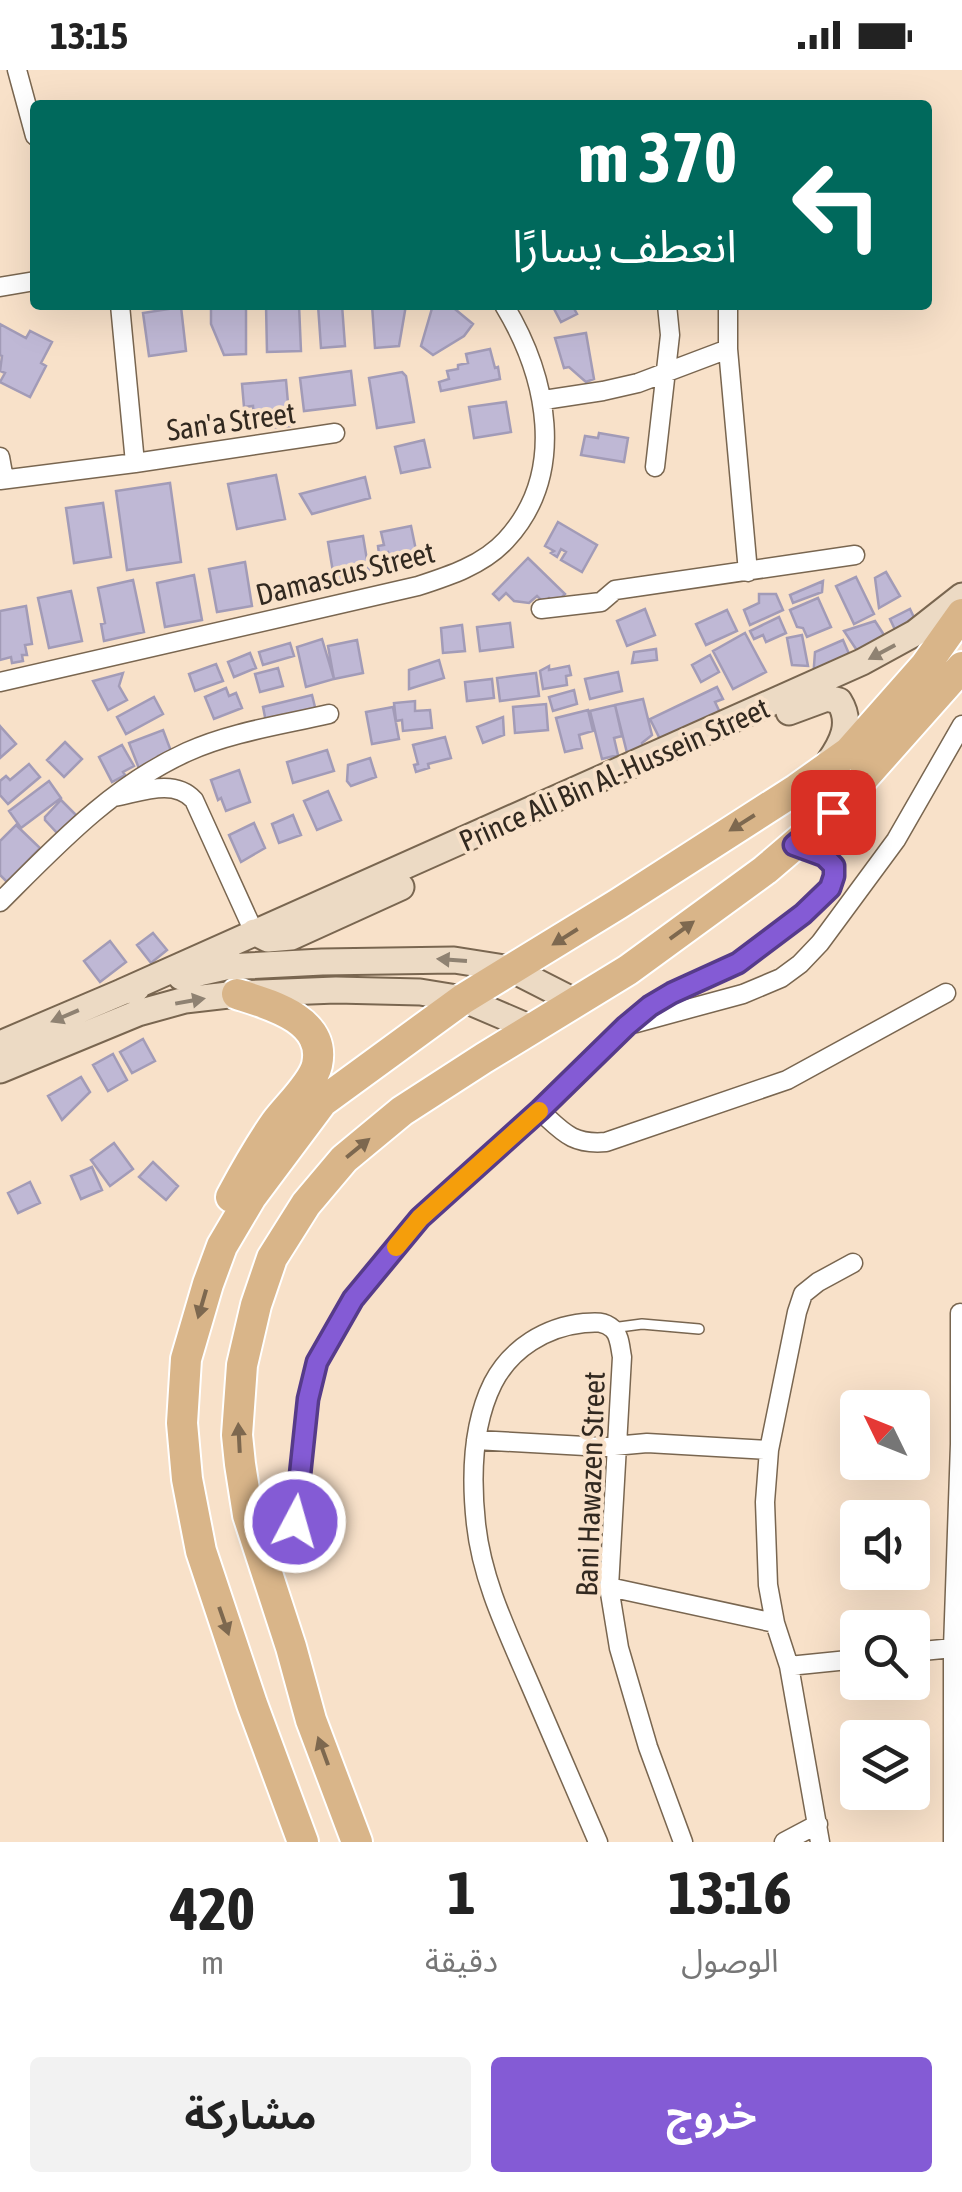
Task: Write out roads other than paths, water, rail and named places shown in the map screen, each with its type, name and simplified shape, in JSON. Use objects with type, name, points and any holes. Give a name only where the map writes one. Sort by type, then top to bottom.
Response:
[{"type":"main road","points":[[304,1842],[201,1551],[187,1479],[182,1423],[186,1359],[222,1246],[250,1197],[322,1102],[463,998],[618,904],[849,752],[926,666],[962,614]]},
{"type":"main road","points":[[357,1842],[312,1720],[248,1515],[238,1435],[242,1365],[272,1258],[306,1204],[344,1159],[402,1111],[628,970],[765,870],[833,812],[962,667]]},
{"type":"main road","points":[[222,1246],[228,1203],[276,1122],[317,1067],[318,1047],[294,1016],[237,994]]},
{"type":"street","points":[[17,70],[30,118]]},
{"type":"street","points":[[0,287],[30,282]]},
{"type":"street","name":"San'a Street","points":[[120,310],[135,463]]},
{"type":"street","name":"Damascus Street","points":[[0,682],[418,586],[479,561],[505,540],[527,510],[537,490],[545,443],[544,400],[534,368],[506,310]]},
{"type":"street","points":[[654,466],[667,374],[667,310]]},
{"type":"street","points":[[728,310],[748,572]]},
{"type":"street","points":[[544,400],[603,391],[667,374],[728,349]]},
{"type":"street","name":"San'a Street","points":[[2,479],[335,434]]},
{"type":"street","points":[[0,457],[2,479]]},
{"type":"street","points":[[542,609],[601,602],[615,590],[855,554]]},
{"type":"street","name":"Prince Ali Bin Al-Hussein Street","points":[[0,1044],[862,662],[915,633],[962,596]]},
{"type":"street","name":"Prince Ali Bin Al-Hussein Street","points":[[254,932],[268,939],[290,937],[826,698],[839,702],[846,728],[842,742],[824,769]]},
{"type":"street","points":[[0,902],[109,798],[138,777],[214,741],[329,714]]},
{"type":"street","points":[[626,1026],[743,994],[781,978],[800,964],[896,840],[962,725]]},
{"type":"street","points":[[109,798],[170,787],[187,793],[194,800],[254,932]]},
{"type":"street","points":[[295,1522],[308,1399],[317,1362],[353,1299],[420,1218],[626,1026],[672,993],[738,963],[803,914],[830,888],[834,866],[824,856],[794,845]]},
{"type":"street","points":[[830,888],[854,897]]},
{"type":"street","name":"Prince Ali Bin Al-Hussein Street","points":[[122,992],[225,967],[422,959],[511,969],[576,1002]]},
{"type":"street","points":[[0,1070],[138,1013],[186,1000],[237,994],[420,992],[463,998],[532,1028]]},
{"type":"street","points":[[540,1110],[578,1141],[606,1142],[787,1080],[946,994]]},
{"type":"street","points":[[784,1842],[819,1833],[790,1666],[775,1623],[768,1585],[764,1502],[769,1450],[803,1294],[854,1263]]},
{"type":"street","points":[[953,1842],[960,1314]]},
{"type":"street","name":"Bani Hawazen Street","points":[[598,1842],[494,1600],[481,1558],[476,1522],[476,1440],[483,1406],[495,1378],[523,1346],[543,1334],[600,1322],[612,1328],[619,1339],[622,1357],[608,1587],[619,1648],[648,1747],[683,1842]]},
{"type":"street","points":[[476,1440],[769,1450]]},
{"type":"street","points":[[608,1587],[775,1623]]},
{"type":"street","points":[[930,1650],[953,1648]]},
{"type":"street","points":[[790,1666],[840,1660]]},
{"type":"lane","points":[[612,1328],[642,1324],[699,1328]]}]
